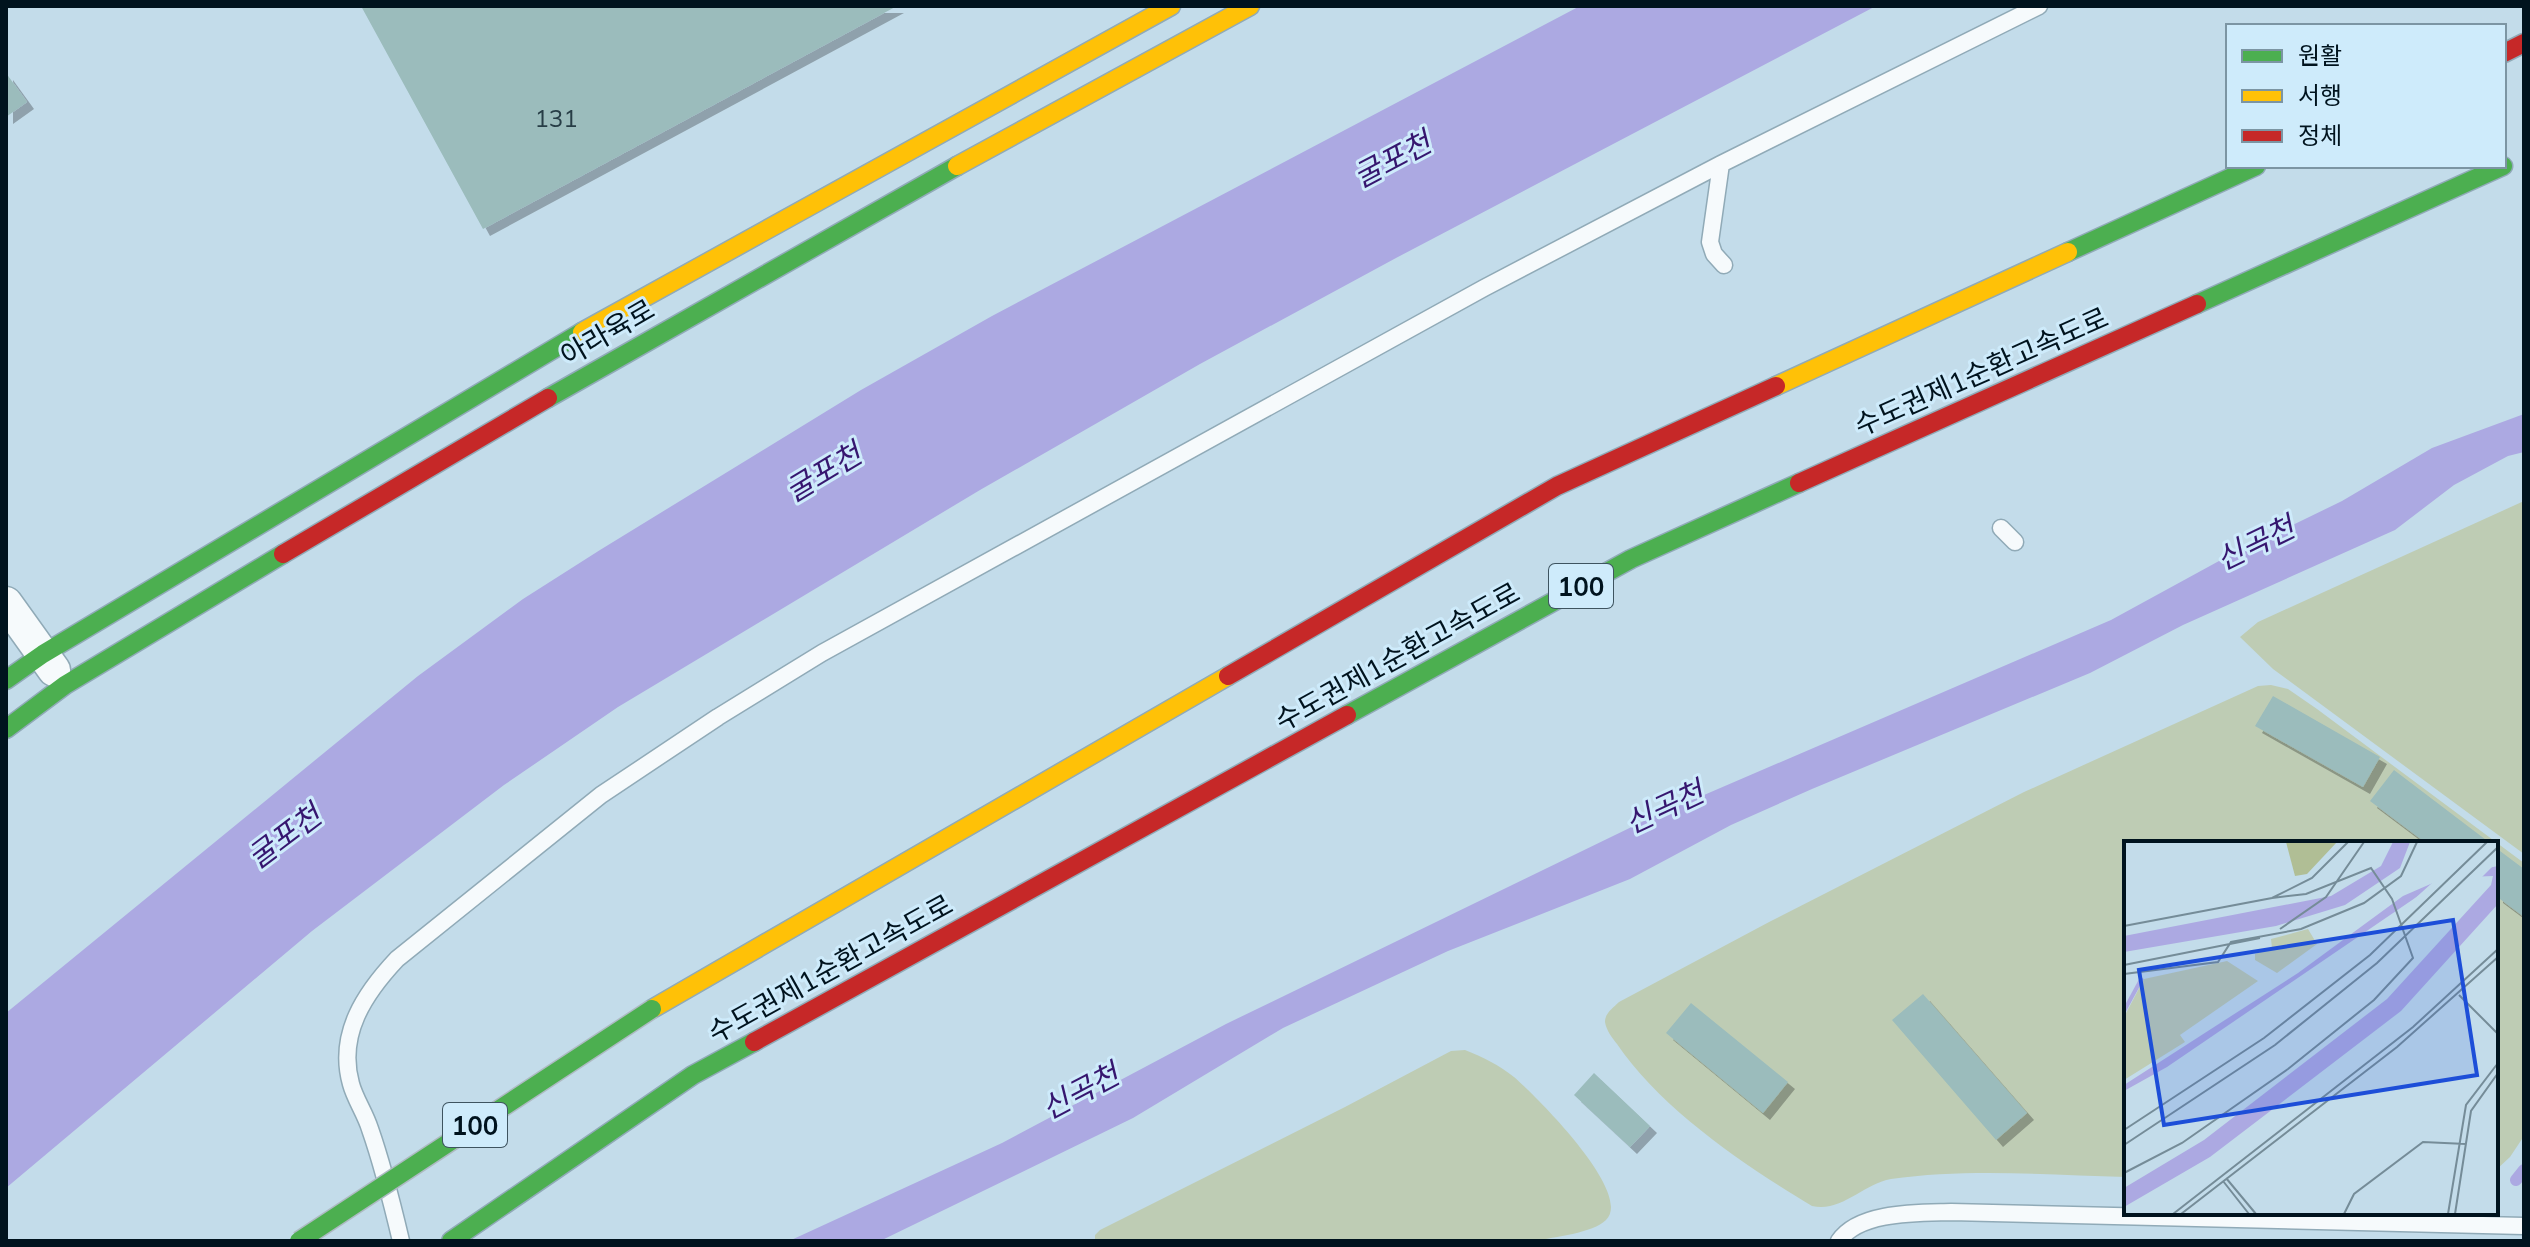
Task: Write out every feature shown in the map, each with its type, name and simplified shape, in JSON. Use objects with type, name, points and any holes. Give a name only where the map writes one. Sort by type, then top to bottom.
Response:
[{"type":"main road","name":"아라육로","points":[[6,680],[43,654],[595,324],[1171,6]]},
{"type":"main road","name":"아라육로","points":[[6,729],[65,685],[444,457],[912,191],[1250,6]]},
{"type":"main road","points":[[2506,52],[2524,43]]},
{"type":"main road","name":"수도권제1순환고속도로","points":[[299,1241],[652,1009],[1557,486],[2252,168]]},
{"type":"main road","name":"수도권제1순환고속도로","points":[[451,1241],[693,1075],[1631,559],[2500,168]]},
{"type":"street","points":[[6,603],[65,685]]},
{"type":"lane","points":[[401,1241],[390,1192],[347,1067],[351,1031],[358,1009],[374,983],[397,959],[591,802],[636,770],[822,653],[1484,288],[1721,164],[2039,6]]},
{"type":"lane","points":[[1721,164],[1710,242],[1714,254],[1724,265]]},
{"type":"lane","points":[[2001,528],[2015,542]]},
{"type":"lane","points":[[1839,1241],[1843,1234],[1870,1221],[1897,1214],[1951,1212],[2524,1226]]},
{"type":"green space","points":[[2524,501],[2524,854],[2273,669],[2240,637],[2258,622]]},
{"type":"green space","points":[[2258,686],[2288,689],[2494,841],[2124,841],[2124,1177],[2008,1173],[1920,1176],[1891,1179],[1842,1202],[1823,1207],[1812,1206],[1732,1154],[1680,1113],[1635,1068],[1608,1031],[1606,1016],[1619,1002],[1771,921],[2024,792]]},
{"type":"green space","points":[[2498,844],[2524,863],[2524,1136],[2498,1168]]},
{"type":"green space","points":[[1465,1050],[1514,1077],[1560,1123],[1595,1168],[1607,1189],[1611,1207],[1606,1220],[1583,1231],[1535,1241],[1095,1241],[1095,1235],[1100,1230],[1451,1051]]},
{"type":"water","name":"굴포천","points":[[1580,6],[1876,6],[1200,364],[980,490],[618,707],[504,785],[312,931],[6,1188],[6,1013],[418,676],[523,599],[861,390],[992,316]]},
{"type":"water","points":[[2524,414],[2524,452],[2508,456],[2454,485],[2395,530],[2183,625],[2090,673],[1812,789],[1731,825],[1630,879],[1448,951],[1283,1028],[1133,1118],[880,1241],[789,1241],[1002,1143],[1226,1024],[1646,820],[2111,620],[2219,561],[2342,501],[2432,448]]},
{"type":"building","points":[[361,6],[897,6],[483,229]]},
{"type":"building","points":[[6,73],[27,102],[6,117]]},
{"type":"building","points":[[2273,696],[2380,757],[2363,787],[2255,726]]},
{"type":"building","points":[[2394,770],[2487,841],[2423,841],[2370,801]]},
{"type":"building","points":[[2498,850],[2524,869],[2524,917],[2498,898]]},
{"type":"building","points":[[1923,994],[2027,1113],[1996,1140],[1892,1020]]},
{"type":"building","points":[[1691,1003],[1788,1082],[1763,1113],[1666,1033]]},
{"type":"building","points":[[1594,1073],[1650,1126],[1630,1147],[1574,1095]]},
{"type":"waterway","points":[[2516,1180],[2524,1170]]},
{"type":"traffic: fast","points":[[548,398],[957,166]]},
{"type":"traffic: fast","points":[[2068,252],[2252,168]]},
{"type":"traffic: fast","points":[[2197,304],[2499,168]]},
{"type":"traffic: fast","points":[[6,680],[43,654],[582,332]]},
{"type":"traffic: fast","points":[[1347,715],[1631,559],[1799,483]]},
{"type":"traffic: fast","points":[[6,729],[65,685],[283,554]]},
{"type":"traffic: fast","points":[[299,1241],[652,1009]]},
{"type":"traffic: fast","points":[[451,1241],[693,1075],[754,1042]]},
{"type":"traffic: slow","points":[[582,332],[1171,6]]},
{"type":"traffic: slow","points":[[957,166],[1250,6]]},
{"type":"traffic: slow","points":[[1776,386],[2068,252]]},
{"type":"traffic: slow","points":[[652,1009],[1228,676]]},
{"type":"traffic: jam","points":[[2506,52],[2524,43]]},
{"type":"traffic: jam","points":[[1799,483],[2197,304]]},
{"type":"traffic: jam","points":[[1228,676],[1557,486],[1776,386]]},
{"type":"traffic: jam","points":[[283,554],[548,398]]},
{"type":"traffic: jam","points":[[754,1042],[1347,715]]},
{"type":"water label","name":"신곡천","points":[[2255,543]]},
{"type":"water label","name":"신곡천","points":[[1664,807]]},
{"type":"water label","name":"신곡천","points":[[1080,1091]]}]
